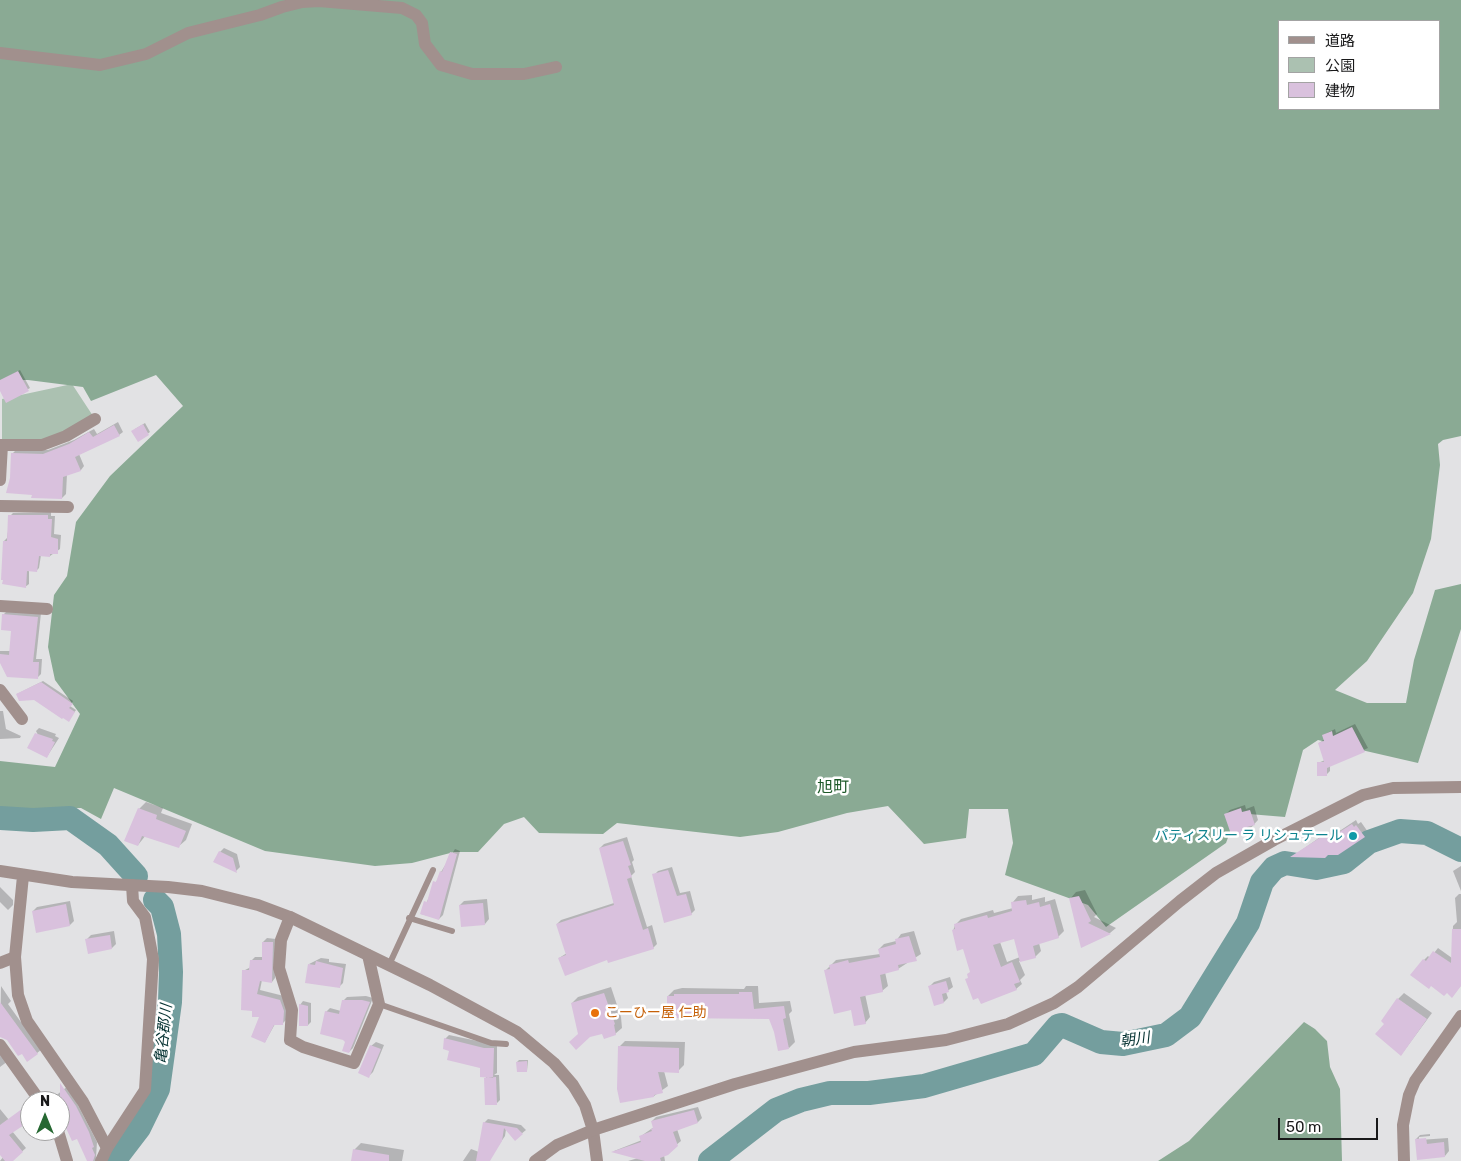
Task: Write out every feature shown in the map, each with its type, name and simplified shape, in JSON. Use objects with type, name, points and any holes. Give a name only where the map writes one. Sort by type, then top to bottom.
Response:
[{"type":"street","points":[[0,54],[100,65],[146,54],[188,33],[260,15],[302,2],[319,1],[387,6],[409,11],[416,15],[422,23],[425,44],[441,65],[472,74],[524,74],[556,67]]},
{"type":"street","points":[[0,480],[1,445],[42,445],[66,436],[95,419]]},
{"type":"street","points":[[0,506],[68,508]]},
{"type":"street","points":[[0,606],[47,609]]},
{"type":"street","points":[[0,690],[22,719]]},
{"type":"street","points":[[535,1161],[557,1145],[593,1130],[735,1084],[854,1052],[962,1037],[1008,1024],[1054,1003],[1078,988],[1180,901],[1216,873],[1282,836],[1363,795],[1393,788],[1461,788]]},
{"type":"street","points":[[0,871],[72,882],[185,888],[220,894],[290,917],[368,954],[492,1017],[528,1041],[554,1063],[573,1085],[585,1105],[593,1130],[597,1161]]},
{"type":"street","points":[[23,876],[15,957],[18,995],[28,1021],[83,1102],[107,1148]]},
{"type":"street","points":[[101,1161],[107,1148],[145,1090],[152,959],[145,917],[133,901],[132,885]]},
{"type":"street","points":[[290,917],[281,940],[279,968],[292,1010],[290,1040],[303,1047],[354,1063],[380,1004],[368,954]]},
{"type":"street","points":[[0,963],[15,957]]},
{"type":"street","points":[[1404,1161],[1403,1125],[1409,1095],[1415,1081],[1461,1016]]},
{"type":"street","points":[[0,1045],[33,1091]]},
{"type":"street","points":[[61,1141],[67,1161]]},
{"type":"lane","points":[[389,965],[409,918],[433,870]]},
{"type":"lane","points":[[409,918],[452,931]]},
{"type":"lane","points":[[380,1004],[491,1043],[506,1044]]},
{"type":"green space","points":[[0,0],[1461,0],[1461,436],[1443,440],[1438,444],[1440,465],[1431,539],[1413,593],[1367,661],[1335,690],[1367,703],[1406,703],[1414,660],[1435,590],[1461,584],[1461,629],[1418,763],[1318,740],[1303,750],[1285,817],[1237,813],[1226,843],[1106,927],[1088,905],[1005,875],[1013,843],[1008,809],[969,809],[966,838],[924,844],[888,806],[847,813],[778,832],[740,837],[617,823],[603,834],[539,833],[524,817],[504,824],[478,852],[454,852],[412,863],[375,866],[265,851],[114,788],[101,819],[81,808],[0,808],[0,761],[55,767],[80,714],[55,680],[48,647],[54,595],[67,576],[76,522],[110,476],[183,406],[156,375],[91,401],[83,387],[28,380],[0,380]]},
{"type":"green space","points":[[72,384],[95,419],[51,442],[2,445],[2,399]]},
{"type":"green space","points":[[1304,1022],[1315,1029],[1327,1041],[1330,1067],[1340,1089],[1342,1161],[1158,1161],[1189,1141]]},
{"type":"building","points":[[18,371],[29,391],[6,403],[0,391],[0,380]]},
{"type":"building","points":[[143,424],[149,435],[138,442],[131,431]]},
{"type":"building","points":[[114,425],[120,436],[75,457],[81,471],[63,477],[62,499],[31,498],[32,495],[6,493],[10,478],[11,453],[43,454],[69,444],[89,432],[93,437]]},
{"type":"building","points":[[8,515],[48,515],[48,519],[52,519],[51,537],[58,539],[58,554],[50,554],[50,557],[39,556],[37,572],[27,571],[26,588],[2,584],[3,580],[1,580],[3,541],[7,541]]},
{"type":"building","points":[[2,614],[38,617],[33,662],[39,662],[38,679],[7,677],[0,663],[0,654],[9,655],[11,631],[1,630]]},
{"type":"building","points":[[41,682],[73,704],[69,708],[75,712],[69,722],[34,700],[19,701],[16,694]]},
{"type":"building","points":[[1352,727],[1365,752],[1327,768],[1327,776],[1317,776],[1317,762],[1324,762],[1318,743],[1324,741],[1322,735],[1332,731],[1333,736]]},
{"type":"building","points":[[35,733],[53,739],[52,741],[55,742],[47,758],[27,748]]},
{"type":"building","points":[[138,808],[157,815],[156,819],[186,831],[179,848],[142,836],[138,846],[124,841]]},
{"type":"building","points":[[1241,808],[1242,812],[1250,810],[1255,825],[1247,827],[1248,832],[1232,837],[1224,814]]},
{"type":"building","points":[[1352,824],[1354,827],[1356,825],[1365,837],[1338,855],[1328,855],[1325,858],[1290,857],[1321,837],[1333,836]]},
{"type":"building","points":[[623,841],[631,865],[628,866],[632,877],[627,879],[643,930],[648,928],[654,949],[608,963],[607,960],[565,976],[558,958],[566,955],[556,924],[614,905],[599,848]]},
{"type":"building","points":[[219,851],[233,858],[237,873],[213,862]]},
{"type":"building","points":[[450,852],[457,854],[439,920],[420,914],[424,901],[427,902],[433,881],[436,882],[440,871],[442,872]]},
{"type":"building","points":[[668,870],[677,896],[686,894],[692,915],[664,923],[652,874]]},
{"type":"building","points":[[1079,896],[1091,921],[1088,923],[1111,934],[1081,948],[1069,898]]},
{"type":"building","points":[[1026,900],[1027,905],[1039,902],[1040,907],[1050,904],[1059,938],[1033,946],[1036,958],[1020,962],[1014,939],[993,945],[1001,967],[1012,962],[1020,982],[1014,984],[1017,990],[981,1004],[978,998],[973,1000],[965,979],[968,978],[967,974],[970,972],[963,949],[957,951],[952,930],[955,929],[954,924],[987,915],[988,918],[1012,911],[1011,902]]},
{"type":"building","points":[[483,903],[485,925],[461,927],[459,905]]},
{"type":"building","points":[[66,904],[70,926],[36,933],[32,911]]},
{"type":"building","points":[[1452,929],[1461,929],[1461,986],[1452,998],[1447,993],[1444,996],[1431,986],[1429,989],[1410,975],[1423,959],[1426,961],[1433,951],[1451,963]]},
{"type":"building","points":[[110,935],[112,949],[88,954],[85,939]]},
{"type":"building","points":[[909,936],[917,961],[898,965],[899,970],[880,975],[883,992],[860,997],[866,1024],[854,1026],[851,1010],[834,1014],[824,970],[830,969],[829,965],[848,960],[849,963],[880,957],[878,949],[896,944],[895,939]]},
{"type":"building","points":[[262,942],[273,942],[272,983],[260,981],[257,994],[280,1000],[284,1011],[283,1025],[274,1025],[265,1043],[251,1037],[259,1017],[252,1017],[252,1011],[241,1010],[242,970],[249,970],[250,960],[262,960]]},
{"type":"building","points":[[316,961],[343,968],[340,988],[305,983],[308,964],[315,965]]},
{"type":"building","points":[[946,981],[949,992],[942,994],[944,1003],[934,1006],[928,986]]},
{"type":"building","points":[[739,992],[752,992],[754,1009],[784,1006],[786,1018],[783,1019],[789,1049],[778,1051],[769,1019],[667,1018],[667,996],[674,996],[674,994],[739,994]]},
{"type":"building","name":"こーひー屋 仁助","points":[[604,993],[615,1024],[616,1035],[604,1039],[602,1034],[590,1037],[576,1050],[569,1042],[578,1034],[571,1003]]},
{"type":"building","points":[[1397,998],[1427,1019],[1401,1056],[1375,1034],[1384,1024],[1381,1021]]},
{"type":"building","points":[[342,1000],[370,1002],[349,1053],[342,1051],[345,1042],[343,1040],[320,1034],[325,1011],[339,1014]]},
{"type":"building","points":[[0,1002],[38,1054],[27,1062],[22,1054],[18,1056],[7,1040],[0,1037]]},
{"type":"building","points":[[299,1004],[308,1006],[308,1026],[299,1026]]},
{"type":"building","points":[[444,1038],[484,1048],[494,1048],[493,1078],[480,1077],[480,1068],[447,1060],[449,1051],[443,1049]]},
{"type":"building","points":[[370,1045],[381,1049],[369,1078],[358,1073]]},
{"type":"building","points":[[618,1046],[679,1048],[679,1073],[658,1072],[663,1093],[654,1095],[654,1097],[620,1103],[617,1089]]},
{"type":"building","points":[[527,1061],[527,1072],[517,1072],[516,1062]]},
{"type":"building","points":[[496,1077],[497,1105],[485,1105],[484,1078]]},
{"type":"building","points":[[60,1083],[66,1091],[60,1091]]},
{"type":"building","points":[[70,1097],[89,1132],[94,1147],[92,1148],[95,1155],[93,1161],[87,1161],[77,1139],[72,1141],[70,1137]]},
{"type":"building","points":[[20,1110],[20,1128],[9,1135],[23,1152],[13,1161],[5,1161],[0,1155],[0,1125]]},
{"type":"building","points":[[694,1110],[698,1123],[673,1132],[678,1146],[668,1155],[660,1158],[661,1161],[645,1161],[611,1152],[641,1142],[639,1136],[652,1131],[651,1121]]},
{"type":"building","points":[[483,1122],[517,1128],[523,1134],[515,1141],[504,1128],[502,1141],[490,1161],[476,1161]]},
{"type":"building","points":[[1426,1138],[1427,1144],[1444,1142],[1445,1157],[1417,1160],[1415,1139]]},
{"type":"building","points":[[353,1149],[389,1155],[389,1161],[351,1161]]},
{"type":"waterway","name":"亀谷郡川","points":[[0,818],[33,820],[70,818],[108,845],[136,876]]},
{"type":"waterway","name":"朝川","points":[[710,1161],[776,1110],[801,1100],[830,1093],[869,1093],[924,1086],[1034,1054],[1058,1026],[1062,1025],[1101,1042],[1123,1044],[1166,1035],[1190,1017],[1248,923],[1262,882],[1274,868],[1285,863],[1316,868],[1344,862],[1369,842],[1400,831],[1427,833],[1461,850]]},
{"type":"waterway","name":"亀谷郡川","points":[[117,1161],[116,1158],[139,1128],[158,1089],[170,1002],[171,972],[169,934],[162,907],[155,900]]},
{"type":"place","name":"パティスリー ラ リシュテール","points":[[1353,836]]},
{"type":"place","name":"こーひー屋 仁助","points":[[595,1013]]},
{"type":"district","name":"旭町","points":[[833,787]]}]
